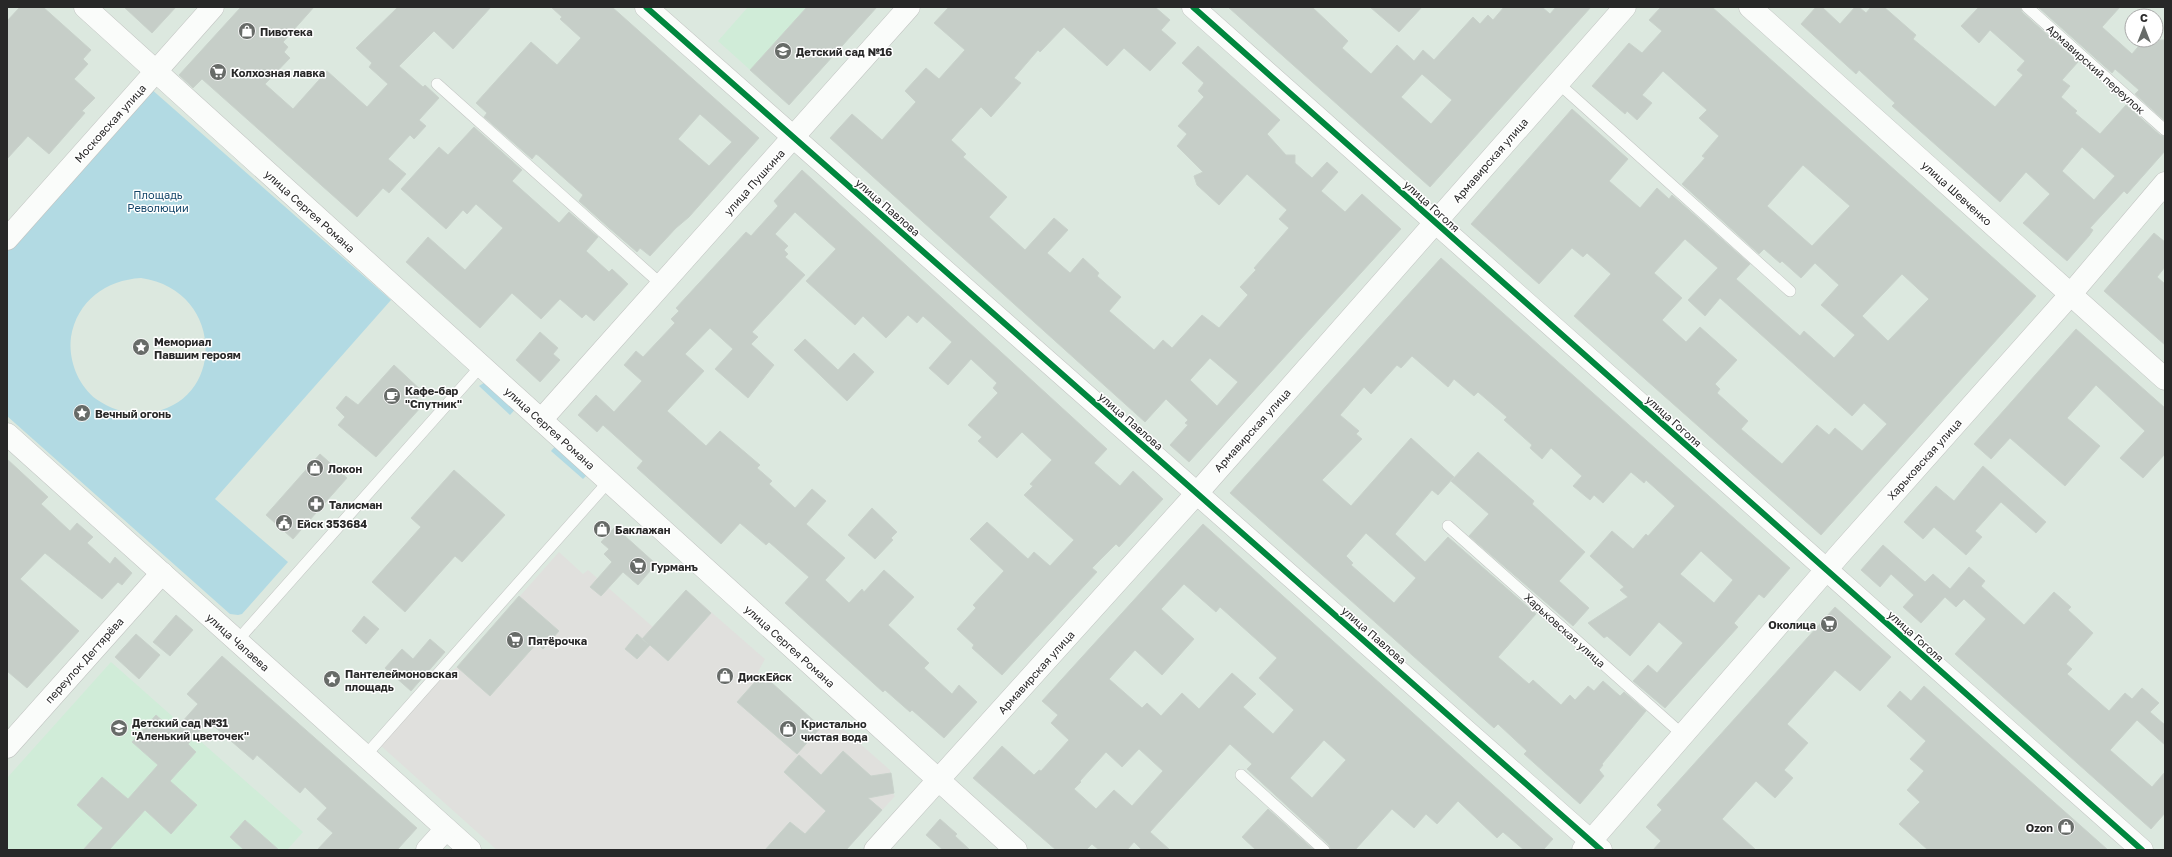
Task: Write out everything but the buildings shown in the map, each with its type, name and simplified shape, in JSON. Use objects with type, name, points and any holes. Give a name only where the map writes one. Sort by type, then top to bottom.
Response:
[{"type":"street","name":"улица Сергея Романа","points":[[85,7],[1016,850]]},
{"type":"street","name":"Московская улица","points":[[7,239],[213,7]]},
{"type":"street","name":"улица Павлова","points":[[646,7],[1197,492],[1592,847]]},
{"type":"street","name":"улица Пушкина","points":[[542,420],[910,7]]},
{"type":"street","name":"улица Гоголя","points":[[1193,7],[2142,850]]},
{"type":"street","name":"Армавирская улица","points":[[875,850],[1197,492],[1436,223],[1625,7]]},
{"type":"street","name":"улица Шевченко","points":[[1750,7],[2165,379]]},
{"type":"street","name":"Харьковская улица","points":[[1592,847],[1683,735],[1826,570],[2070,294],[2165,183]]},
{"type":"street","name":"улица Чапаева","points":[[7,434],[470,850]]},
{"type":"street","name":"переулок Дегтярёва","points":[[7,747],[162,573]]},
{"type":"street","points":[[427,850],[446,829]]},
{"type":"lane","name":"Армавирский переулок","points":[[2027,7],[2165,130]]},
{"type":"lane","points":[[1558,83],[1790,291]]},
{"type":"lane","points":[[438,84],[662,285]]},
{"type":"lane","points":[[237,641],[481,366]]},
{"type":"lane","points":[[365,756],[609,481]]},
{"type":"lane","name":"Харьковская улица","points":[[1448,526],[1683,735]]},
{"type":"lane","points":[[1241,776],[1324,850]]},
{"type":"shaded area","name":"Детский сад №16","points":[[748,7],[877,7],[789,105],[718,41]]},
{"type":"shaded area","points":[[559,552],[583,574],[588,570],[653,627],[686,590],[765,659],[758,672],[821,727],[833,720],[890,770],[893,794],[895,796],[846,850],[497,850],[379,744],[422,695],[457,667]]},
{"type":"shaded area","name":"Детский сад №31 \"Аленький цветочек\"","points":[[111,662],[303,832],[287,850],[7,850],[7,778]]},
{"type":"green space","name":"Площадь Революции","points":[[150,88],[391,300],[215,499],[288,562],[242,614],[230,614],[7,416],[7,251]],"holes":[[[141,278],[169,287],[189,303],[201,323],[206,346],[203,369],[192,389],[174,405],[148,413],[121,411],[102,403],[84,387],[79,379],[73,363],[70,346],[71,337],[74,324],[80,313],[95,295],[116,283]]]},
{"type":"green space","points":[[487,381],[518,406],[510,415],[479,386]]},
{"type":"green space","points":[[559,442],[587,475],[583,479],[551,451]]},
{"type":"cycle path","points":[[646,7],[1601,850]]},
{"type":"cycle path","points":[[1193,7],[2142,850]]},
{"type":"place","name":"Пивотека","points":[[247,31]]},
{"type":"place","name":"Детский сад №16","points":[[783,51]]},
{"type":"place","name":"Колхозная лавка","points":[[218,72]]},
{"type":"place","name":"Мемориал Павшим героям","points":[[141,347]]},
{"type":"place","name":"Кафе-бар \"Спутник\"","points":[[392,396]]},
{"type":"place","name":"Вечный огонь","points":[[82,413]]},
{"type":"place","name":"Локон","points":[[315,468]]},
{"type":"place","name":"Талисман","points":[[316,504]]},
{"type":"place","name":"Ейск 353684","points":[[284,523]]},
{"type":"place","name":"Баклажан","points":[[602,529]]},
{"type":"place","name":"Гурманъ","points":[[638,566]]},
{"type":"place","name":"Околица","points":[[1829,624]]},
{"type":"place","name":"Пятёрочка","points":[[515,640]]},
{"type":"place","name":"ДискЕйск","points":[[725,676]]},
{"type":"place","name":"Пантелеймоновская площадь","points":[[332,679]]},
{"type":"place","name":"Детский сад №31 \"Аленький цветочек\"","points":[[119,728]]},
{"type":"place","name":"Кристально чистая вода","points":[[788,729]]},
{"type":"place","name":"Ozon","points":[[2066,827]]}]
